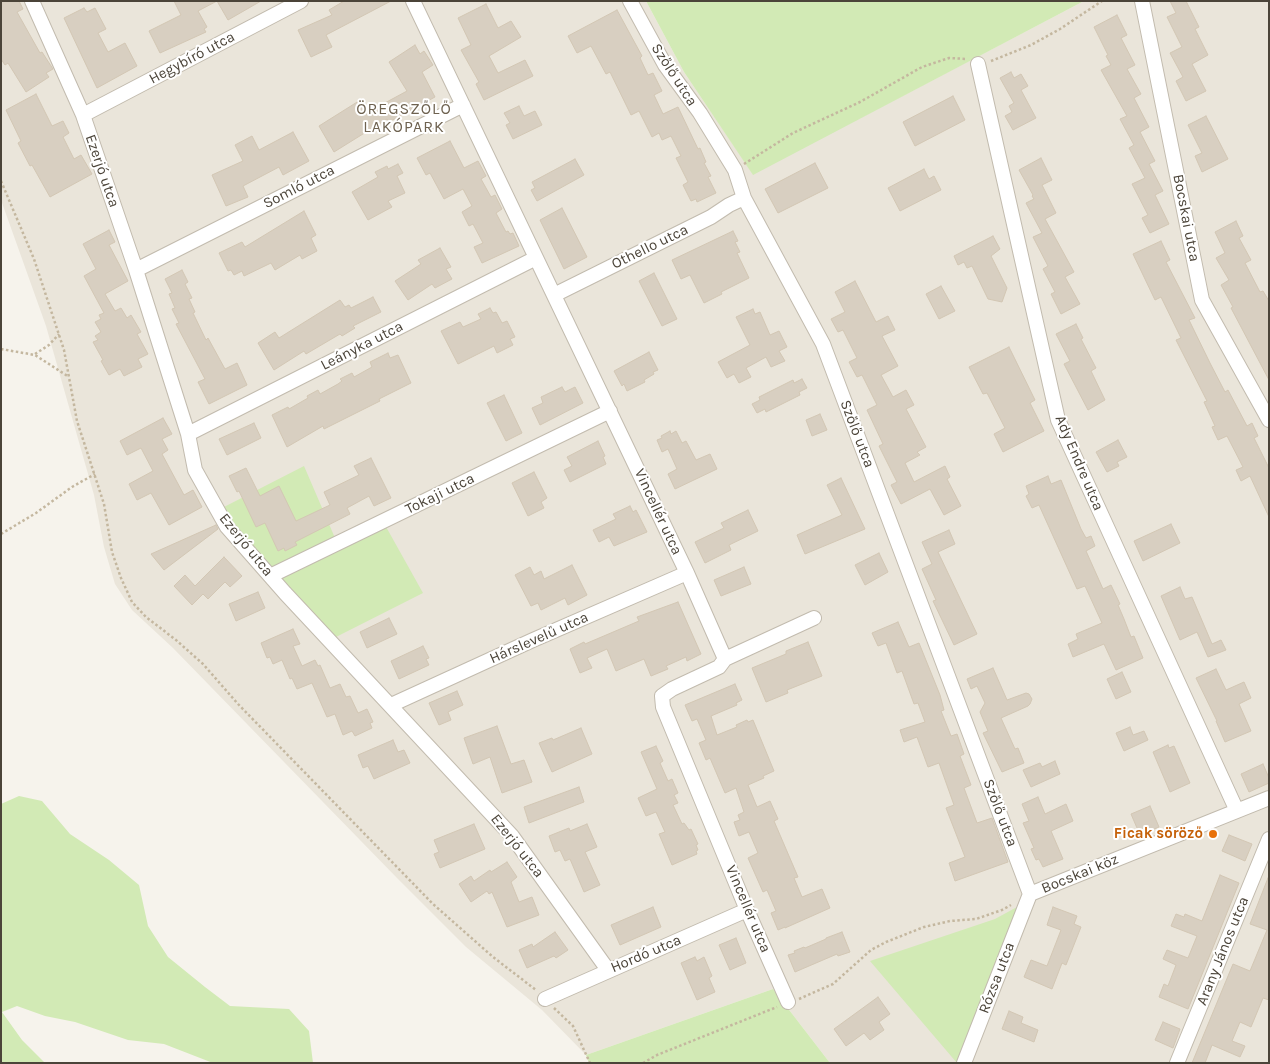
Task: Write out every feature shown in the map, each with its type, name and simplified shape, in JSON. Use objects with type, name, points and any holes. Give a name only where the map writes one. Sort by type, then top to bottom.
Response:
[{"type":"street","name":"Ezerjó utca","points":[[32,1],[83,115],[136,270],[188,434],[195,470],[227,527],[270,576],[512,836],[608,970]]},
{"type":"street","name":"Hegybíró utca","points":[[83,115],[301,1]]},
{"type":"street","name":"Vincellér utca","points":[[413,1],[687,573],[725,659],[719,667],[667,692],[662,696],[663,707],[788,1002]]},
{"type":"street","name":"Szőlő utca","points":[[630,1],[665,65],[700,113],[735,170],[744,198],[823,344],[1030,894]]},
{"type":"street","name":"Bocskai utca","points":[[1142,1],[1202,300],[1269,420]]},
{"type":"street","name":"Ady Endre utca","points":[[978,64],[1058,420],[1237,811]]},
{"type":"street","name":"Somló utca","points":[[136,270],[463,105]]},
{"type":"street","name":"Othello utca","points":[[554,295],[711,217],[744,198]]},
{"type":"street","name":"Leányka utca","points":[[188,434],[536,258]]},
{"type":"street","name":"Tokaji utca","points":[[270,576],[610,411]]},
{"type":"street","name":"Hárslevelű utca","points":[[391,705],[533,640],[687,573]]},
{"type":"street","points":[[725,659],[814,618]]},
{"type":"street","name":"Bocskai köz","points":[[1030,894],[1269,798]]},
{"type":"street","name":"Arany János utca","points":[[1177,1063],[1269,839]]},
{"type":"street","name":"Rózsa utca","points":[[964,1063],[1030,894]]},
{"type":"street","name":"Hordó utca","points":[[545,999],[748,910]]},
{"type":"path","points":[[735,170],[793,133],[860,102],[922,67],[949,58],[971,59],[978,64],[992,60],[1031,45],[1060,29],[1102,1]]},
{"type":"path","points":[[1,181],[34,259],[64,350],[77,420],[104,504],[112,552],[132,602],[146,617],[203,664],[238,704],[433,904],[493,957],[532,986],[572,1026],[590,1063]]},
{"type":"path","points":[[35,355],[50,345],[59,334]]},
{"type":"path","points":[[1,349],[35,355],[69,377]]},
{"type":"path","points":[[1,534],[95,474]]},
{"type":"path","points":[[643,1063],[665,1052],[833,984],[871,950],[886,942],[924,927],[950,921],[976,919],[1002,910],[1030,894]]},
{"type":"shaded area","points":[[1,1],[646,1],[684,72],[753,174],[1084,1],[1269,1],[1269,1063],[830,1063],[773,989],[586,1055],[542,1010],[466,947],[397,878],[173,648],[132,610],[115,584],[104,547],[94,495],[46,326],[1,200]]},
{"type":"green space","points":[[646,1],[1084,1],[753,175],[684,72]]},
{"type":"green space","points":[[304,466],[335,538],[270,570],[233,528],[222,508]]},
{"type":"green space","points":[[385,525],[423,593],[336,637],[277,577]]},
{"type":"green space","points":[[19,796],[42,801],[70,834],[109,860],[139,885],[148,926],[168,957],[205,987],[230,1006],[289,1009],[309,1031],[313,1063],[213,1063],[164,1044],[128,1040],[75,1022],[45,1016],[17,1006],[2,1012],[22,1040],[45,1063],[1,1063],[1,804]]},
{"type":"green space","points":[[1028,901],[962,1063],[957,1063],[870,961],[995,919]]},
{"type":"green space","points":[[773,989],[830,1063],[589,1063],[586,1055]]},
{"type":"building","points":[[1,1],[19,1],[23,9],[17,12],[40,53],[42,52],[53,69],[46,73],[49,77],[26,92],[8,63],[5,65],[1,59]]},
{"type":"building","points":[[174,1],[217,1],[198,11],[207,27],[204,29],[206,32],[160,53],[149,31],[181,15]]},
{"type":"building","points":[[217,1],[261,1],[228,20]]},
{"type":"building","points":[[344,1],[391,1],[326,35],[332,47],[311,57],[298,30],[332,15],[329,10]]},
{"type":"building","points":[[1170,1],[1186,1],[1199,27],[1195,29],[1208,55],[1192,64],[1206,91],[1186,101],[1176,81],[1183,77],[1170,53],[1182,47],[1167,17],[1176,13]]},
{"type":"building","points":[[486,4],[498,28],[511,21],[521,37],[489,56],[498,73],[525,60],[533,76],[484,100],[476,84],[479,82],[461,50],[471,45],[458,18]]},
{"type":"building","points":[[84,8],[87,12],[95,8],[106,29],[98,33],[108,52],[125,43],[137,66],[97,88],[64,18]]},
{"type":"building","points":[[617,10],[642,56],[640,58],[648,75],[653,73],[662,91],[654,95],[663,114],[678,107],[698,149],[700,148],[706,162],[704,163],[711,176],[708,177],[716,193],[697,202],[696,199],[691,201],[683,185],[688,182],[676,158],[681,156],[671,136],[662,140],[659,133],[652,137],[639,111],[631,115],[610,72],[606,74],[591,46],[577,53],[568,36]]},
{"type":"building","points":[[1117,15],[1127,35],[1121,38],[1135,65],[1127,69],[1141,94],[1134,98],[1149,127],[1140,132],[1155,161],[1149,164],[1163,191],[1155,195],[1169,224],[1150,233],[1142,218],[1148,215],[1132,184],[1145,178],[1129,148],[1134,145],[1120,119],[1127,116],[1101,70],[1111,65],[1094,27]]},
{"type":"building","points":[[415,45],[420,54],[424,51],[433,65],[422,72],[435,97],[389,122],[387,119],[334,152],[319,126],[362,99],[370,111],[407,91],[389,62]]},
{"type":"building","points":[[1011,72],[1014,78],[1021,74],[1028,86],[1021,90],[1036,118],[1013,130],[1005,116],[1012,112],[1009,106],[1014,103],[1000,78]]},
{"type":"building","points":[[36,94],[52,126],[63,121],[69,133],[63,137],[74,159],[81,155],[92,174],[50,197],[18,143],[21,141],[6,110]]},
{"type":"building","points":[[953,96],[965,120],[915,146],[903,122]]},
{"type":"building","points":[[519,106],[524,116],[535,111],[542,125],[513,139],[506,125],[510,123],[504,113]]},
{"type":"building","points":[[1206,116],[1228,159],[1202,172],[1195,156],[1202,153],[1188,125]]},
{"type":"building","points":[[293,132],[309,161],[283,175],[279,167],[243,186],[248,197],[226,206],[212,175],[243,161],[235,145],[252,136],[259,150]]},
{"type":"building","points":[[450,141],[464,168],[478,161],[486,176],[481,179],[491,197],[495,195],[502,209],[496,213],[506,232],[513,233],[519,246],[482,263],[474,247],[483,243],[473,224],[469,226],[462,212],[472,206],[463,189],[444,199],[430,173],[426,175],[417,158]]},
{"type":"building","points":[[1041,158],[1052,180],[1042,185],[1056,213],[1045,219],[1074,272],[1065,277],[1080,304],[1061,314],[1051,294],[1055,292],[1043,269],[1048,266],[1033,237],[1042,233],[1026,203],[1034,199],[1033,195],[1019,170]]},
{"type":"building","points":[[575,159],[584,175],[537,201],[531,190],[535,188],[532,182]]},
{"type":"building","points":[[815,163],[828,188],[778,213],[765,189]]},
{"type":"building","points":[[398,164],[403,173],[397,176],[405,193],[388,201],[392,207],[368,220],[352,192],[378,177],[375,172],[387,166],[388,169]]},
{"type":"building","points":[[924,169],[929,179],[934,176],[941,190],[900,211],[888,188]]},
{"type":"building","points":[[562,208],[587,257],[564,269],[540,220]]},
{"type":"building","points":[[304,211],[316,235],[311,238],[317,251],[302,259],[300,255],[275,270],[271,263],[244,276],[242,271],[234,275],[231,270],[228,271],[219,253],[242,242],[245,247]]},
{"type":"building","points":[[1236,221],[1243,236],[1239,238],[1251,260],[1245,263],[1260,292],[1263,291],[1269,301],[1269,380],[1221,285],[1229,280],[1216,258],[1225,253],[1215,232]]},
{"type":"building","points":[[109,230],[115,242],[109,245],[128,281],[105,294],[115,311],[121,308],[127,318],[131,315],[141,332],[137,334],[148,354],[138,359],[142,367],[124,376],[120,369],[109,375],[93,342],[98,340],[95,336],[101,332],[95,322],[101,319],[99,315],[104,313],[84,276],[96,269],[83,244]]},
{"type":"building","points":[[733,231],[738,241],[735,242],[740,252],[737,253],[749,278],[704,303],[690,275],[681,279],[672,260]]},
{"type":"building","points":[[993,236],[1000,249],[991,256],[1007,288],[1002,302],[988,299],[972,266],[967,268],[964,262],[958,265],[954,256]]},
{"type":"building","points":[[1161,241],[1170,260],[1166,262],[1195,318],[1189,320],[1210,363],[1225,392],[1228,390],[1247,426],[1252,423],[1258,436],[1254,438],[1269,468],[1269,517],[1250,476],[1241,481],[1236,470],[1243,467],[1227,436],[1218,440],[1212,427],[1215,426],[1204,402],[1207,401],[1176,340],[1181,338],[1161,297],[1155,300],[1133,254]]},
{"type":"building","points":[[440,248],[451,267],[446,269],[452,279],[435,288],[432,284],[408,300],[395,281],[421,264],[418,260]]},
{"type":"building","points":[[182,270],[188,282],[185,284],[192,298],[189,299],[195,312],[193,313],[206,340],[208,338],[225,369],[237,363],[247,385],[209,404],[198,382],[205,379],[176,324],[179,323],[172,309],[175,308],[169,294],[172,293],[165,279]]},
{"type":"building","points":[[654,273],[677,319],[662,326],[639,281]]},
{"type":"building","points":[[855,281],[876,322],[888,316],[895,330],[882,336],[898,366],[881,375],[893,397],[906,390],[914,405],[906,409],[926,447],[917,452],[920,455],[905,463],[914,482],[945,466],[950,477],[947,479],[961,506],[944,515],[930,489],[901,504],[891,485],[897,482],[879,446],[883,444],[867,410],[877,405],[862,375],[857,377],[849,362],[857,358],[843,330],[838,332],[831,319],[845,312],[835,292]]},
{"type":"building","points":[[941,286],[955,311],[939,319],[926,294]]},
{"type":"building","points":[[373,297],[381,312],[353,326],[355,328],[342,336],[340,334],[306,354],[304,351],[274,370],[258,343],[275,332],[279,338],[340,300],[345,307],[349,305],[351,308]]},
{"type":"building","points":[[490,308],[493,313],[496,312],[502,323],[507,321],[515,337],[510,339],[513,345],[497,353],[494,346],[458,364],[441,331],[460,322],[463,327],[481,319],[478,314]]},
{"type":"building","points":[[753,309],[755,314],[760,312],[770,335],[779,331],[787,347],[779,351],[785,361],[771,367],[766,357],[746,368],[751,377],[739,383],[734,374],[727,378],[718,362],[750,345],[736,317]]},
{"type":"building","points":[[1076,324],[1083,338],[1081,339],[1096,368],[1091,371],[1105,400],[1088,410],[1064,364],[1070,361],[1056,334]]},
{"type":"building","points":[[1009,347],[1035,400],[1030,403],[1044,431],[1003,452],[994,434],[1005,428],[987,393],[983,394],[969,367]]},
{"type":"building","points":[[649,352],[658,370],[644,380],[645,382],[627,391],[614,371]]},
{"type":"building","points":[[388,353],[390,358],[398,355],[411,383],[324,429],[323,426],[287,447],[272,415],[288,407],[289,409],[318,390],[320,394],[342,381],[340,379],[352,373],[354,377],[372,367],[370,362]]},
{"type":"building","points":[[802,379],[807,388],[799,392],[800,395],[766,412],[765,409],[757,413],[752,404],[760,400],[759,397],[793,380],[794,383]]},
{"type":"building","points":[[562,387],[565,392],[575,387],[583,403],[540,425],[532,408],[543,403],[541,397]]},
{"type":"building","points":[[504,395],[522,433],[506,441],[487,403]]},
{"type":"building","points":[[820,414],[827,430],[812,436],[806,420]]},
{"type":"building","points":[[163,418],[172,434],[162,439],[168,450],[162,454],[184,495],[193,490],[202,507],[169,525],[151,493],[137,500],[129,484],[153,471],[141,448],[127,455],[120,441]]},
{"type":"building","points":[[254,423],[261,438],[227,455],[219,439]]},
{"type":"building","points":[[670,431],[671,434],[676,431],[682,443],[686,441],[696,460],[710,454],[717,469],[675,489],[668,474],[677,469],[668,449],[662,452],[657,440]]},
{"type":"building","points":[[1118,440],[1127,457],[1117,462],[1119,466],[1107,472],[1096,452]]},
{"type":"building","points":[[598,441],[605,456],[603,457],[606,464],[570,482],[564,470],[572,466],[567,457]]},
{"type":"building","points":[[371,458],[391,498],[374,506],[369,496],[347,508],[350,514],[295,542],[297,545],[285,551],[284,548],[278,551],[265,523],[256,527],[239,491],[237,492],[229,476],[246,468],[260,496],[279,486],[296,521],[330,505],[324,492],[359,475],[354,466]]},
{"type":"building","points":[[534,472],[547,498],[541,502],[544,508],[528,516],[512,483]]},
{"type":"building","points":[[1048,476],[1051,484],[1061,480],[1081,529],[1086,538],[1091,536],[1095,546],[1086,551],[1103,589],[1111,585],[1120,604],[1118,605],[1131,637],[1134,636],[1143,658],[1116,670],[1104,644],[1073,657],[1068,644],[1078,639],[1076,634],[1102,623],[1085,586],[1077,589],[1039,505],[1032,508],[1026,496],[1029,494],[1026,486]]},
{"type":"building","points":[[841,478],[865,529],[805,554],[797,535],[842,515],[827,485]]},
{"type":"building","points":[[630,506],[633,512],[636,510],[647,532],[614,546],[609,537],[599,542],[593,530],[616,519],[613,514]]},
{"type":"building","points":[[748,510],[758,531],[729,545],[731,550],[705,563],[695,542],[724,528],[721,523]]},
{"type":"building","points":[[1171,524],[1180,543],[1143,561],[1134,541]]},
{"type":"building","points":[[216,525],[218,529],[164,570],[151,554]]},
{"type":"building","points":[[949,530],[955,544],[938,552],[977,634],[954,645],[933,601],[936,600],[922,569],[932,564],[922,542]]},
{"type":"building","points":[[879,553],[888,572],[865,585],[855,565]]},
{"type":"building","points":[[224,557],[242,576],[230,587],[225,582],[208,599],[203,594],[192,605],[174,586],[185,575],[195,586]]},
{"type":"building","points":[[572,565],[587,595],[568,605],[565,598],[541,610],[538,603],[531,606],[515,575],[530,567],[534,575],[541,571],[544,579]]},
{"type":"building","points":[[744,567],[751,584],[721,596],[714,580]]},
{"type":"building","points":[[1180,587],[1185,599],[1192,597],[1212,644],[1221,640],[1226,650],[1208,657],[1197,632],[1180,640],[1161,596]]},
{"type":"building","points":[[258,592],[265,608],[236,621],[229,604]]},
{"type":"building","points":[[678,602],[701,654],[687,661],[686,657],[666,666],[668,669],[651,676],[644,659],[616,671],[607,649],[587,658],[592,668],[580,673],[570,649],[639,621],[637,617]]},
{"type":"building","points":[[389,618],[397,634],[367,648],[360,632]]},
{"type":"building","points":[[898,622],[909,647],[919,643],[940,695],[944,710],[941,711],[951,736],[957,734],[964,754],[960,756],[971,785],[964,788],[977,823],[992,818],[1008,862],[955,881],[949,863],[965,857],[946,808],[954,805],[939,763],[928,767],[917,737],[904,742],[900,730],[925,722],[918,703],[914,704],[902,671],[897,673],[886,643],[878,646],[872,633]]},
{"type":"building","points":[[293,629],[300,644],[293,646],[302,666],[315,660],[318,666],[320,665],[330,688],[340,684],[346,697],[350,696],[358,713],[367,709],[373,722],[370,723],[372,728],[355,736],[352,731],[343,735],[335,714],[327,717],[312,683],[297,689],[292,678],[290,679],[282,660],[273,664],[270,657],[267,658],[261,643]]},
{"type":"building","points":[[808,642],[822,676],[787,690],[788,693],[766,702],[752,668],[786,654],[786,651]]},
{"type":"building","points":[[423,646],[429,658],[426,659],[429,665],[399,679],[391,661]]},
{"type":"building","points":[[993,668],[1007,700],[1026,693],[1032,699],[1028,706],[1001,718],[1015,749],[1018,748],[1024,763],[1002,772],[983,733],[988,731],[980,712],[985,703],[977,686],[971,689],[967,679]]},
{"type":"building","points":[[1216,669],[1226,690],[1244,682],[1251,698],[1239,704],[1251,731],[1225,742],[1196,678]]},
{"type":"building","points":[[1122,672],[1131,692],[1116,699],[1107,679]]},
{"type":"building","points":[[735,684],[742,700],[736,703],[737,705],[711,716],[717,735],[737,727],[736,725],[747,720],[748,722],[753,720],[774,771],[748,785],[757,807],[770,801],[778,819],[774,821],[798,877],[794,878],[802,897],[822,889],[830,908],[778,930],[771,913],[776,911],[767,890],[763,892],[748,858],[758,853],[749,832],[739,836],[734,822],[740,820],[738,815],[744,812],[736,788],[725,793],[710,758],[706,760],[699,743],[706,740],[697,719],[692,721],[685,705]]},
{"type":"building","points":[[457,691],[463,705],[448,712],[451,720],[439,725],[429,703]]},
{"type":"building","points":[[497,726],[511,764],[524,760],[532,782],[502,793],[490,757],[473,764],[464,738]]},
{"type":"building","points":[[1130,727],[1133,735],[1144,731],[1148,740],[1124,751],[1116,733]]},
{"type":"building","points":[[581,728],[592,754],[552,772],[539,743],[552,738],[553,740]]},
{"type":"building","points":[[393,740],[398,752],[404,750],[410,763],[374,779],[368,766],[363,768],[358,755]]},
{"type":"building","points":[[1168,745],[1169,748],[1174,746],[1190,783],[1170,792],[1153,752]]},
{"type":"building","points":[[656,746],[663,761],[660,763],[668,781],[672,779],[678,793],[674,795],[678,803],[673,805],[682,824],[684,823],[689,830],[691,829],[698,844],[696,845],[697,854],[672,865],[659,834],[665,832],[656,812],[646,816],[638,798],[657,789],[641,752]]},
{"type":"building","points":[[1055,761],[1060,774],[1031,787],[1023,770],[1040,763],[1042,767]]},
{"type":"building","points":[[1263,764],[1269,778],[1269,783],[1249,792],[1241,774]]},
{"type":"building","points":[[579,787],[584,802],[529,823],[524,807]]},
{"type":"building","points":[[1038,797],[1045,814],[1066,804],[1073,821],[1051,831],[1063,859],[1043,867],[1039,859],[1036,860],[1031,849],[1034,848],[1023,823],[1029,821],[1022,804]]},
{"type":"building","points":[[1150,806],[1159,827],[1140,835],[1131,814]]},
{"type":"building","points":[[474,824],[485,849],[440,868],[434,854],[439,852],[434,840]]},
{"type":"building","points":[[587,824],[597,847],[585,852],[600,885],[584,892],[570,859],[565,861],[560,850],[555,852],[549,836],[569,828],[570,831]]},
{"type":"building","points":[[1229,835],[1252,844],[1245,861],[1222,851]]},
{"type":"building","points":[[507,862],[517,877],[511,882],[519,902],[532,897],[539,915],[507,927],[492,892],[489,894],[487,891],[471,902],[459,884],[471,876],[474,881],[490,870],[491,872]]},
{"type":"building","points":[[1220,875],[1239,883],[1188,1009],[1159,997],[1164,984],[1168,986],[1176,965],[1163,959],[1167,950],[1188,958],[1197,936],[1171,926],[1176,914],[1184,917],[1185,914],[1202,921]]},
{"type":"building","points":[[1268,878],[1269,1000],[1263,998],[1251,1027],[1240,1022],[1232,1041],[1245,1046],[1240,1057],[1212,1045],[1205,1063],[1192,1063],[1233,964],[1250,971],[1267,930],[1250,924]]},
{"type":"building","points":[[653,907],[661,927],[620,945],[611,925]]},
{"type":"building","points":[[1053,907],[1077,916],[1074,924],[1081,927],[1066,965],[1062,963],[1052,989],[1024,977],[1031,960],[1047,966],[1061,930],[1047,925]]},
{"type":"building","points":[[555,932],[568,950],[556,958],[554,956],[527,968],[519,950],[532,944],[533,947]]},
{"type":"building","points":[[842,932],[850,952],[838,956],[837,954],[795,972],[788,955]]},
{"type":"building","points":[[736,938],[746,963],[730,970],[719,945]]},
{"type":"building","points":[[695,957],[697,961],[704,957],[712,976],[709,978],[715,992],[697,1000],[681,963]]},
{"type":"building","points":[[878,997],[890,1014],[879,1022],[884,1030],[870,1040],[864,1033],[846,1046],[834,1029]]},
{"type":"building","points":[[1009,1011],[1023,1017],[1021,1023],[1038,1030],[1034,1042],[1002,1029]]},
{"type":"building","points":[[1163,1022],[1180,1029],[1173,1048],[1155,1040]]},
{"type":"place","name":"Ficak söröző","points":[[1213,834]]},
{"type":"district","name":"ÖREGSZŐLŐ LAKÓPARK","points":[[404,118]]}]
